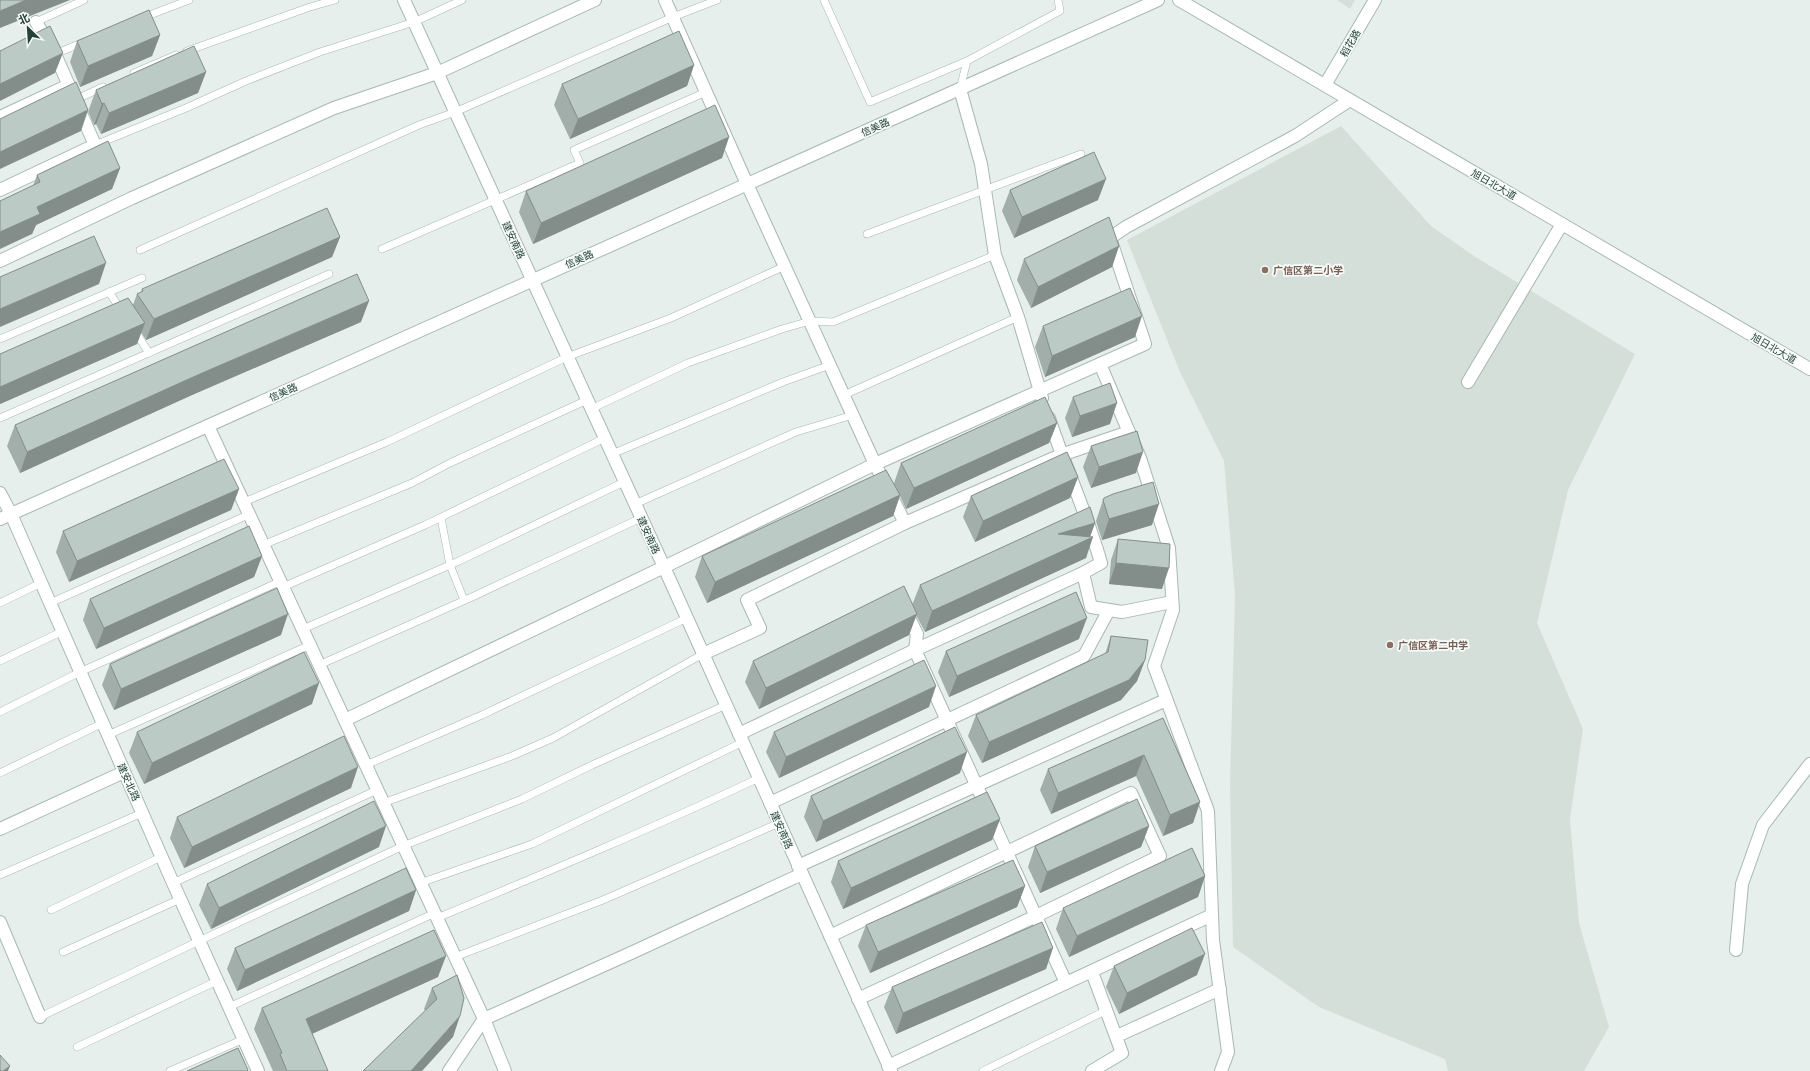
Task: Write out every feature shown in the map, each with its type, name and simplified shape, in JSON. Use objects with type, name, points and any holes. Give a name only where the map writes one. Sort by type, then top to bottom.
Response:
[{"type":"street","name":"建安南路","points":[[404,0],[687,618],[889,1068]]},
{"type":"street","points":[[0,261],[132,198],[334,108],[437,73],[595,0]]},
{"type":"street","points":[[665,0],[784,266],[875,464],[905,523]]},
{"type":"street","name":"信美路","points":[[0,519],[1158,0]]},
{"type":"street","name":"旭日北大道","points":[[1179,0],[1810,369]]},
{"type":"street","name":"稻花路","points":[[1325,86],[1375,0]]},
{"type":"street","points":[[0,190],[95,145],[55,54],[36,22]]},
{"type":"street","points":[[0,117],[69,85]]},
{"type":"street","points":[[741,738],[915,650],[1083,573],[1101,563],[1091,530],[1061,455],[1018,317],[995,255],[981,164],[960,89]]},
{"type":"street","points":[[345,720],[664,568],[875,464],[1145,344],[1110,238],[1126,227],[1295,136],[1350,100]]},
{"type":"street","points":[[1468,382],[1562,224]]},
{"type":"street","points":[[1100,364],[1140,458],[1169,548],[1173,610],[1154,666],[1208,811],[1213,940],[1228,1052],[1221,1071]]},
{"type":"street","points":[[208,426],[484,1019],[505,1071]]},
{"type":"street","points":[[703,654],[760,628],[747,600],[905,523],[1061,455],[1129,432]]},
{"type":"street","name":"建安北路","points":[[0,493],[42,583],[161,857],[258,1071]]},
{"type":"street","points":[[1083,573],[1091,606],[1122,612],[1172,602]]},
{"type":"street","points":[[900,600],[917,634],[915,650],[1008,852],[1066,983]]},
{"type":"street","points":[[770,803],[1084,656],[1109,610]]},
{"type":"street","points":[[450,1071],[484,1019],[631,954],[800,870],[977,785],[1166,700]]},
{"type":"street","points":[[1736,950],[1742,884],[1762,825],[1810,764]]},
{"type":"street","points":[[0,829],[124,772]]},
{"type":"street","points":[[830,936],[1131,793],[1160,856],[1036,916],[858,998]]},
{"type":"street","points":[[889,1068],[1212,915]]},
{"type":"street","points":[[0,922],[40,1017]]},
{"type":"street","points":[[1092,972],[1117,1036],[1122,1053],[1092,1071]]},
{"type":"street","points":[[1117,1036],[1220,989]]},
{"type":"lane","points":[[36,22],[84,0]]},
{"type":"lane","points":[[134,21],[189,0]]},
{"type":"lane","points":[[129,75],[163,60],[310,7],[335,0]]},
{"type":"lane","points":[[95,145],[261,75],[320,52],[414,22],[462,0]]},
{"type":"lane","points":[[140,250],[419,125],[455,112],[673,17],[717,0]]},
{"type":"lane","points":[[824,0],[870,102],[967,61],[1060,11],[1058,0]]},
{"type":"lane","points":[[55,54],[91,39]]},
{"type":"lane","points":[[960,89],[967,61]]},
{"type":"lane","points":[[75,100],[109,84]]},
{"type":"lane","points":[[382,249],[580,163],[574,150],[706,92]]},
{"type":"lane","points":[[867,234],[1081,154]]},
{"type":"lane","points":[[264,545],[412,483],[589,404],[688,363],[782,329],[810,321],[833,322],[995,255]]},
{"type":"lane","points":[[244,502],[387,442],[567,357],[671,318],[784,266]]},
{"type":"lane","points":[[0,418],[329,274]]},
{"type":"lane","points":[[0,339],[142,278]]},
{"type":"lane","points":[[109,292],[149,353]]},
{"type":"lane","points":[[844,395],[1018,317]]},
{"type":"lane","points":[[612,454],[783,382],[830,365]]},
{"type":"lane","points":[[635,504],[796,432],[853,415]]},
{"type":"lane","points":[[0,712],[80,672],[282,584],[441,518],[605,438]]},
{"type":"lane","points":[[302,628],[450,565],[624,482]]},
{"type":"lane","points":[[50,603],[250,514]]},
{"type":"lane","points":[[441,518],[450,565],[464,600]]},
{"type":"lane","points":[[319,665],[641,518]]},
{"type":"lane","points":[[0,603],[42,583]]},
{"type":"lane","points":[[366,765],[482,715],[687,618]]},
{"type":"lane","points":[[0,661],[63,631]]},
{"type":"lane","points":[[108,735],[310,645]]},
{"type":"lane","points":[[383,803],[512,756],[553,738],[703,654]]},
{"type":"lane","points":[[40,1017],[403,846],[522,799],[592,765],[726,705]]},
{"type":"lane","points":[[0,773],[103,723]]},
{"type":"lane","points":[[420,883],[532,844],[741,738]]},
{"type":"lane","points":[[229,1007],[436,916],[552,870],[686,812],[759,778]]},
{"type":"lane","points":[[173,883],[378,790]]},
{"type":"lane","points":[[0,875],[142,813]]},
{"type":"lane","points":[[455,957],[602,900],[779,822]]},
{"type":"lane","points":[[51,910],[161,857]]},
{"type":"lane","points":[[63,952],[180,899]]},
{"type":"lane","points":[[77,1047],[217,981]]},
{"type":"lane","points":[[983,1071],[1107,1010]]},
{"type":"lane","points":[[170,1071],[244,1039]]},
{"type":"shaded area","points":[[1337,0],[1355,0],[1350,9]]},
{"type":"shaded area","name":"广信区第二中学","points":[[1341,126],[1431,226],[1474,256],[1635,354],[1568,490],[1537,623],[1583,729],[1570,819],[1579,923],[1609,1027],[1584,1071],[1448,1071],[1445,1059],[1319,1007],[1233,947],[1230,784],[1235,596],[1224,461],[1180,372],[1127,240]]},
{"type":"building","points":[[0,0],[26,0],[0,11]]},
{"type":"building","points":[[149,10],[160,35],[88,66],[77,41]]},
{"type":"building","points":[[50,26],[63,53],[0,84],[0,51]]},
{"type":"building","points":[[679,31],[694,65],[578,119],[562,84]]},
{"type":"building","points":[[194,46],[206,72],[109,113],[104,103],[102,104],[96,90]]},
{"type":"building","points":[[76,82],[88,110],[0,152],[0,119]]},
{"type":"building","points":[[715,105],[729,137],[541,223],[526,191]]},
{"type":"building","points":[[108,141],[120,168],[37,207],[40,214],[0,232],[0,201],[40,182],[37,175]]},
{"type":"building","points":[[1094,152],[1106,179],[1022,217],[1010,190]]},
{"type":"building","points":[[327,208],[340,237],[154,319],[137,294],[143,291],[142,289]]},
{"type":"building","points":[[1109,217],[1119,246],[1038,287],[1024,259]]},
{"type":"building","points":[[94,236],[106,263],[0,309],[0,277]]},
{"type":"building","points":[[357,274],[369,301],[200,374],[27,452],[15,425]]},
{"type":"building","points":[[1130,288],[1142,316],[1052,356],[1043,326]]},
{"type":"building","points":[[128,298],[145,323],[0,387],[0,354]]},
{"type":"building","points":[[1110,383],[1117,403],[1080,416],[1073,397]]},
{"type":"building","points":[[1045,397],[1057,423],[914,488],[901,463]]},
{"type":"building","points":[[1137,431],[1143,452],[1099,467],[1091,446]]},
{"type":"building","points":[[1067,452],[1078,477],[983,521],[971,496]]},
{"type":"building","points":[[224,459],[239,489],[77,561],[63,531]]},
{"type":"building","points":[[886,470],[900,495],[715,582],[702,556]]},
{"type":"building","points":[[1153,482],[1159,504],[1109,519],[1103,500],[1104,498]]},
{"type":"building","points":[[1090,507],[1095,523],[1058,534],[1093,537],[932,611],[920,585]]},
{"type":"building","points":[[249,526],[262,556],[104,628],[90,599]]},
{"type":"building","points":[[1118,539],[1170,544],[1169,568],[1116,563]]},
{"type":"building","points":[[904,586],[917,614],[766,688],[753,661]]},
{"type":"building","points":[[277,588],[288,614],[121,689],[110,664]]},
{"type":"building","points":[[1076,592],[1087,618],[957,676],[946,651]]},
{"type":"building","points":[[1111,636],[1148,640],[1145,660],[1129,680],[989,742],[976,715],[1108,652]]},
{"type":"building","points":[[304,652],[319,683],[152,763],[137,732]]},
{"type":"building","points":[[924,660],[936,686],[786,757],[774,732]]},
{"type":"building","points":[[1163,718],[1200,802],[1170,815],[1144,755],[1058,793],[1048,769]]},
{"type":"building","points":[[955,727],[967,752],[823,821],[811,796]]},
{"type":"building","points":[[344,736],[358,767],[192,847],[177,817]]},
{"type":"building","points":[[987,792],[1000,819],[851,888],[838,861]]},
{"type":"building","points":[[1137,799],[1149,826],[1047,872],[1035,846]]},
{"type":"building","points":[[374,801],[386,826],[219,908],[207,884]]},
{"type":"building","points":[[1192,848],[1205,876],[1077,936],[1063,908]]},
{"type":"building","points":[[1013,860],[1025,886],[878,952],[866,925]]},
{"type":"building","points":[[406,868],[416,890],[245,970],[235,948]]},
{"type":"building","points":[[1042,922],[1053,948],[903,1013],[892,987]]},
{"type":"building","points":[[1192,928],[1205,954],[1127,993],[1114,966]]},
{"type":"building","points":[[434,930],[446,956],[306,1019],[328,1071],[287,1071],[280,1054],[282,1053],[262,1008]]},
{"type":"building","points":[[457,975],[464,998],[460,1016],[411,1071],[363,1071],[437,999],[432,988]]},
{"type":"building","points":[[238,1048],[248,1070],[247,1071],[187,1071]]},
{"type":"building","points":[[0,1055],[10,1066],[3,1071],[0,1071]]},
{"type":"place","name":"广信区第二小学","points":[[1265,270]]},
{"type":"place","name":"广信区第二中学","points":[[1390,645]]}]
